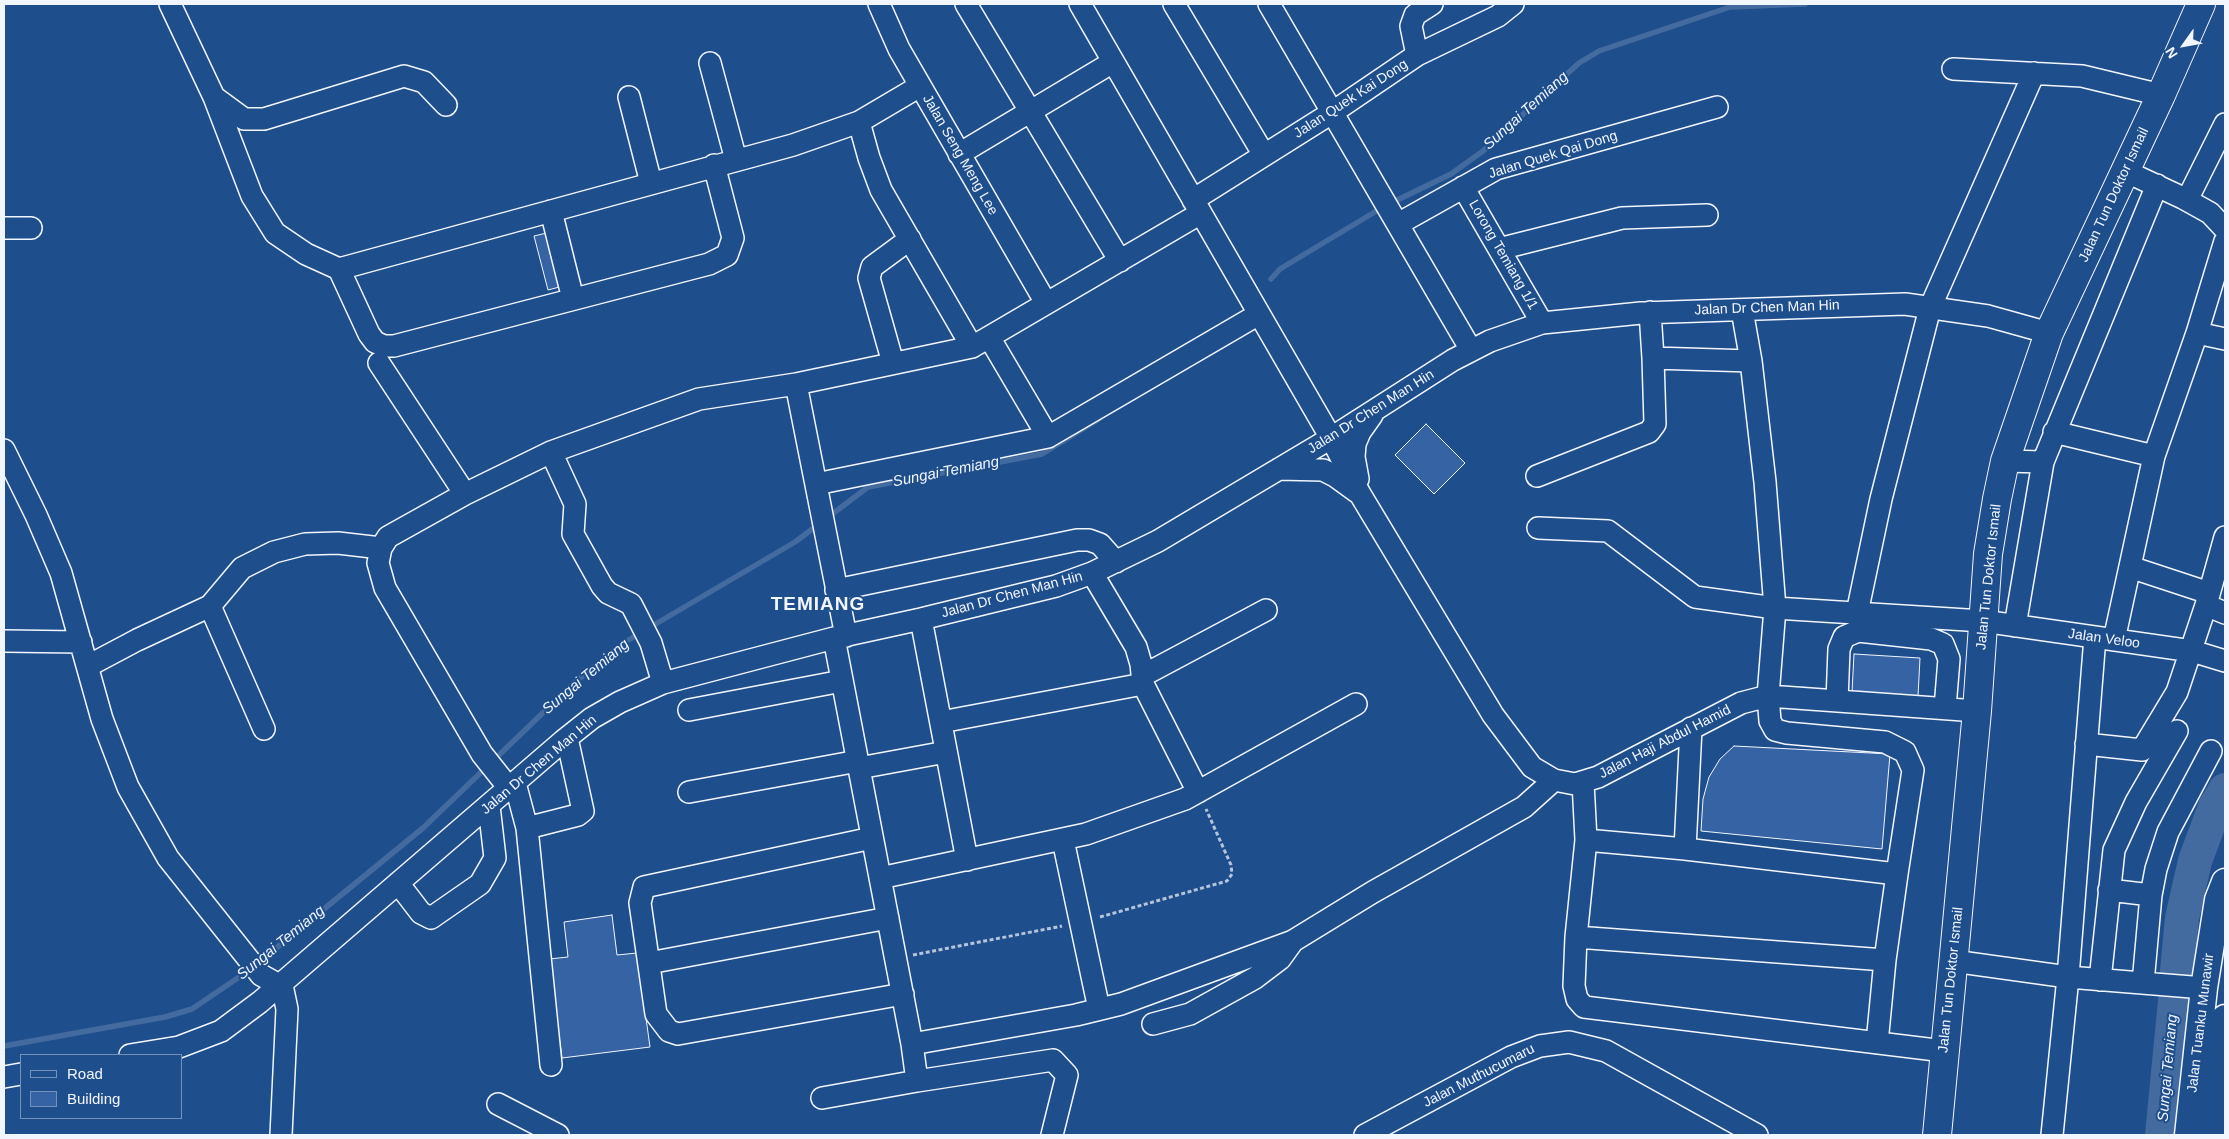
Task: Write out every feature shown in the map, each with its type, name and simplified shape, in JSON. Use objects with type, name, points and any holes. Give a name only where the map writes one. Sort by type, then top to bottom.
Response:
[{"type":"highway","name":"Jalan Tun Doktor Ismail","points":[[1937,1135],[1977,711],[1988,554],[2005,461],[2049,333],[2197,15],[2210,4]]},
{"type":"main road","name":"Jalan Tuanku Munawir","points":[[2188,1135],[2204,988],[2218,900],[2225,882]]},
{"type":"main road","name":"Jalan Tuanku Munawir","points":[[2214,1135],[2225,1018]]},
{"type":"street","points":[[170,4],[214,97],[252,196],[275,233],[306,254],[339,269],[793,144],[859,122],[920,86]]},
{"type":"street","name":"Jalan Seng Meng Lee","points":[[880,4],[899,49],[1046,304]]},
{"type":"street","points":[[966,4],[1120,261]]},
{"type":"street","name":"Jalan Haji Abdul Hamid","points":[[1080,4],[1331,438],[1360,494],[1493,715],[1532,767],[1554,780],[1575,784],[1583,782],[1598,777],[1741,703],[1768,696],[1977,711]]},
{"type":"street","points":[[1174,4],[1264,156]]},
{"type":"street","points":[[1269,4],[1471,350]]},
{"type":"street","name":"Jalan Quek Kai Dong","points":[[381,548],[388,537],[465,494],[551,452],[699,399],[796,384],[980,342],[1120,261],[1197,207],[1264,156],[1417,55],[1498,16],[1513,4]]},
{"type":"street","points":[[1417,55],[1411,26],[1415,15],[1424,6]]},
{"type":"street","points":[[960,154],[1113,62]]},
{"type":"street","points":[[710,63],[736,160]]},
{"type":"street","points":[[1954,69],[2082,76],[2161,95]]},
{"type":"street","points":[[1857,613],[1881,499],[1930,308],[2034,73]]},
{"type":"street","points":[[214,97],[244,119],[264,119],[404,76],[424,82],[446,105]]},
{"type":"street","points":[[628,97],[651,183]]},
{"type":"street","name":"Jalan Quek Qai Dong","points":[[1395,220],[1496,169],[1717,107]]},
{"type":"street","points":[[859,122],[869,158],[881,190],[910,240],[1048,437]]},
{"type":"street","points":[[2187,200],[2225,124]]},
{"type":"street","points":[[339,269],[369,334],[375,342],[384,346],[394,346],[709,264],[727,254],[733,238],[714,165]]},
{"type":"street","points":[[2126,171],[2210,213],[2225,230]]},
{"type":"street","points":[[2015,626],[2043,462],[2157,185]]},
{"type":"street","name":"Lorong Temiang 1/1","points":[[1463,186],[1542,323]]},
{"type":"street","points":[[551,211],[573,299]]},
{"type":"street","points":[[1499,249],[1622,218],[1707,215]]},
{"type":"street","points":[[4,228],[31,228]]},
{"type":"street","points":[[894,363],[870,278],[872,267],[910,240]]},
{"type":"street","points":[[2052,1135],[2068,977],[2086,744],[2105,639],[2130,567],[2154,456],[2197,333],[2225,241]]},
{"type":"street","name":"Jalan Dr Chen Man Hin","points":[[136,1054],[179,1047],[220,1031],[270,980],[398,883],[489,806],[507,782],[592,718],[620,702],[663,683],[840,637],[1056,586],[1092,572],[1158,541],[1331,438],[1471,350],[1490,341],[1542,323],[1650,312],[1905,304],[1988,316],[2049,333]]},
{"type":"street","points":[[1742,310],[1751,361],[1765,482],[1775,608],[1768,696],[1770,721],[1775,730],[1787,733],[1884,742],[1905,752],[1913,770],[1885,960],[1877,1043]]},
{"type":"street","points":[[1537,476],[1649,432],[1655,424],[1650,312]]},
{"type":"street","points":[[816,484],[1048,437],[1259,314]]},
{"type":"street","points":[[2197,333],[2225,339]]},
{"type":"street","points":[[1653,358],[1751,361]]},
{"type":"street","points":[[379,363],[465,494]]},
{"type":"street","points":[[796,384],[836,590],[842,682],[903,994],[917,1081]]},
{"type":"street","points":[[1360,494],[1354,457],[1355,444],[1360,432],[1376,409]]},
{"type":"street","points":[[2054,432],[2154,456]]},
{"type":"street","points":[[4,450],[61,572],[102,719],[128,787],[168,858],[243,954],[283,990],[287,1009],[281,1135]]},
{"type":"street","points":[[551,452],[575,504],[574,534],[597,578],[608,592],[631,604],[651,643],[663,683]]},
{"type":"street","points":[[2005,461],[2043,462]]},
{"type":"street","points":[[1278,469],[1323,470],[1360,494]]},
{"type":"street","name":"Jalan Veloo","points":[[1538,528],[1608,531],[1694,597],[1775,608],[1982,621],[2192,652],[2225,661]]},
{"type":"street","points":[[2086,744],[2142,750],[2177,692],[2192,652],[2214,604],[2225,537]]},
{"type":"street","points":[[836,590],[1076,540],[1088,540],[1100,544],[1116,562]]},
{"type":"street","points":[[88,666],[137,640],[210,606],[242,568],[274,552],[305,544],[338,543],[381,548],[378,563],[385,588],[482,754],[507,782],[527,828],[551,1065]]},
{"type":"street","points":[[2130,567],[2214,604]]},
{"type":"street","points":[[1092,572],[1136,647],[1142,680],[1198,792]]},
{"type":"street","points":[[210,606],[264,729]]},
{"type":"street","points":[[941,722],[1142,680],[1266,610]]},
{"type":"street","points":[[921,619],[967,860]]},
{"type":"street","points":[[1837,701],[1839,649],[1844,637],[1858,632],[1931,639],[1943,644],[1949,659],[1945,708]]},
{"type":"street","points":[[4,641],[81,642]]},
{"type":"street","points":[[688,710],[842,682]]},
{"type":"street","points":[[880,878],[1063,840],[1086,834],[1185,799],[1356,704]]},
{"type":"street","points":[[1685,849],[1691,728]]},
{"type":"street","points":[[2100,980],[2114,850],[2136,802],[2178,731]]},
{"type":"street","points":[[527,828],[578,815],[583,811],[567,738]]},
{"type":"street","points":[[2143,983],[2151,895],[2156,869],[2168,832],[2211,751]]},
{"type":"street","points":[[689,792],[858,764],[946,752]]},
{"type":"street","points":[[912,1044],[1076,1015],[1121,1004],[1293,941],[1373,892],[1524,807],[1554,780]]},
{"type":"street","points":[[1583,782],[1586,840],[1576,937],[1574,986],[1577,999],[1584,1007],[1944,1050]]},
{"type":"street","points":[[398,883],[421,912],[430,918],[480,884],[495,858],[489,806]]},
{"type":"street","points":[[872,838],[644,887],[640,902],[656,1014],[669,1031],[678,1034],[903,994]]},
{"type":"street","points":[[1063,840],[1099,1009]]},
{"type":"street","points":[[1586,840],[1685,849],[1897,874]]},
{"type":"street","points":[[2074,892],[2151,895]]},
{"type":"street","points":[[649,963],[888,918]]},
{"type":"street","points":[[1576,937],[1885,960]]},
{"type":"street","points":[[1153,1024],[1190,1014],[1255,978],[1280,959],[1293,941]]},
{"type":"street","points":[[1953,961],[2068,977],[2204,988]]},
{"type":"street","name":"Jalan Muthucumaru","points":[[1364,1135],[1511,1057],[1540,1046],[1570,1042],[1606,1051],[1757,1135]]},
{"type":"street","points":[[822,1098],[1053,1060],[1067,1075],[1052,1135]]},
{"type":"street","points":[[4,1077],[20,1074]]},
{"type":"street","points":[[498,1104],[558,1135]]},
{"type":"building","points":[[551,232],[567,285],[548,290],[534,236]]},
{"type":"building","points":[[1426,424],[1465,463],[1434,494],[1395,455]]},
{"type":"building","points":[[1854,654],[1920,658],[1918,696],[1852,692]]},
{"type":"building","points":[[1734,746],[1890,754],[1882,849],[1701,831],[1703,799],[1709,777],[1720,759]]},
{"type":"building","points":[[612,915],[617,955],[637,953],[650,1047],[562,1058],[549,959],[568,957],[564,922]]},
{"type":"waterway","name":"Sungai Temiang","points":[[1391,203],[1451,174],[1483,151],[1579,63],[1599,51],[1730,7],[1805,4]]},
{"type":"waterway","name":"Sungai Temiang","points":[[1271,279],[1280,269],[1383,207]]},
{"type":"waterway","name":"Sungai Temiang","points":[[827,518],[868,487],[1042,454],[1099,419]]},
{"type":"waterway","name":"Sungai Temiang","points":[[258,963],[423,828],[574,683],[625,642],[795,542],[819,524]]},
{"type":"waterway","name":"Sungai Temiang","points":[[2177,971],[2182,918],[2195,861],[2215,807],[2225,790]]},
{"type":"waterway","name":"Sungai Temiang","points":[[4,1046],[165,1017],[192,1009],[251,969]]},
{"type":"waterway","name":"Sungai Temiang","points":[[2162,1135],[2175,1001]]},
{"type":"district","name":"TEMIANG","points":[[818,605]]}]
